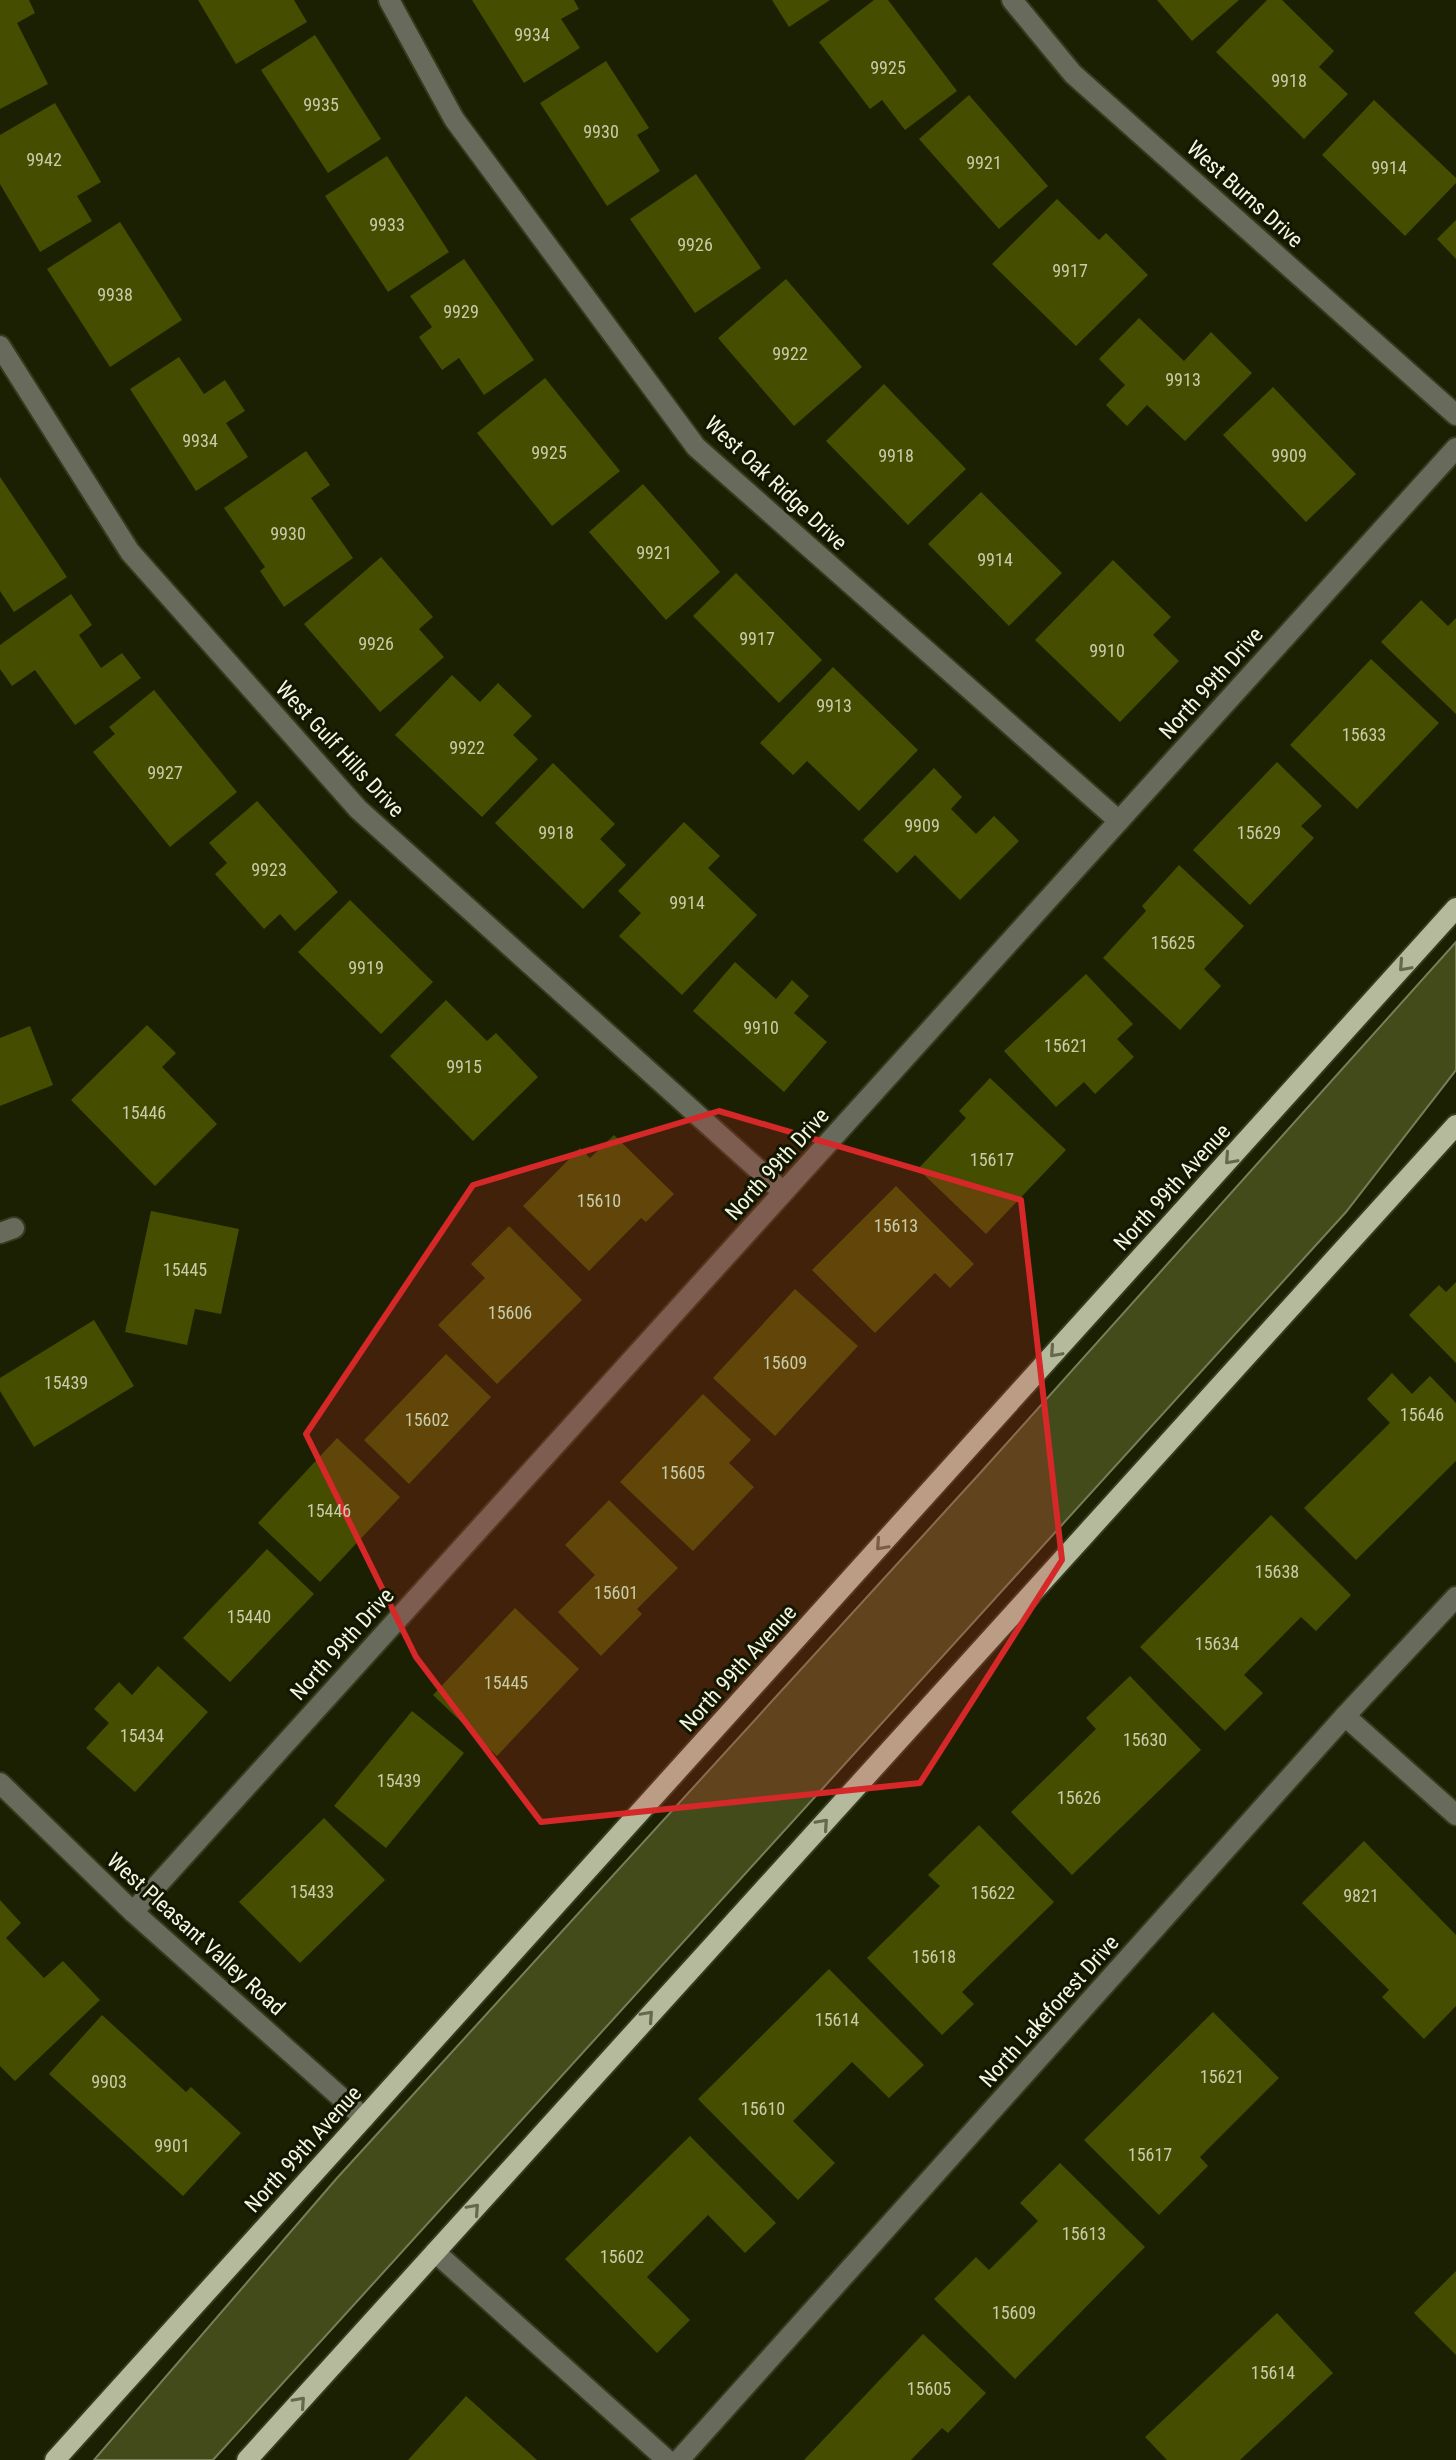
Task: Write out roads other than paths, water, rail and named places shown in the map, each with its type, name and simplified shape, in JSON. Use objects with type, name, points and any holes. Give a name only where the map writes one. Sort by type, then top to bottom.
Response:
[{"type":"main road","name":"North 99th Avenue","points":[[55,2460],[1456,908]]},
{"type":"main road","points":[[247,2460],[1456,1125]]},
{"type":"street","name":"West Oak Ridge Drive","points":[[389,0],[454,119],[696,447],[1119,821]]},
{"type":"street","name":"West Burns Drive","points":[[1012,0],[1073,74],[1456,415]]},
{"type":"street","name":"West Gulf Hills Drive","points":[[0,346],[130,552],[358,809],[783,1192]]},
{"type":"street","name":"North 99th Drive","points":[[133,1912],[1456,448]]},
{"type":"street","name":"North Lakeforest Drive","points":[[679,2460],[1345,1716],[1456,1597]]},
{"type":"street","points":[[1345,1716],[1456,1815]]},
{"type":"street","name":"West Pleasant Valley Road","points":[[0,1783],[133,1912],[364,2118]]},
{"type":"street","points":[[435,2252],[667,2460]]}]
